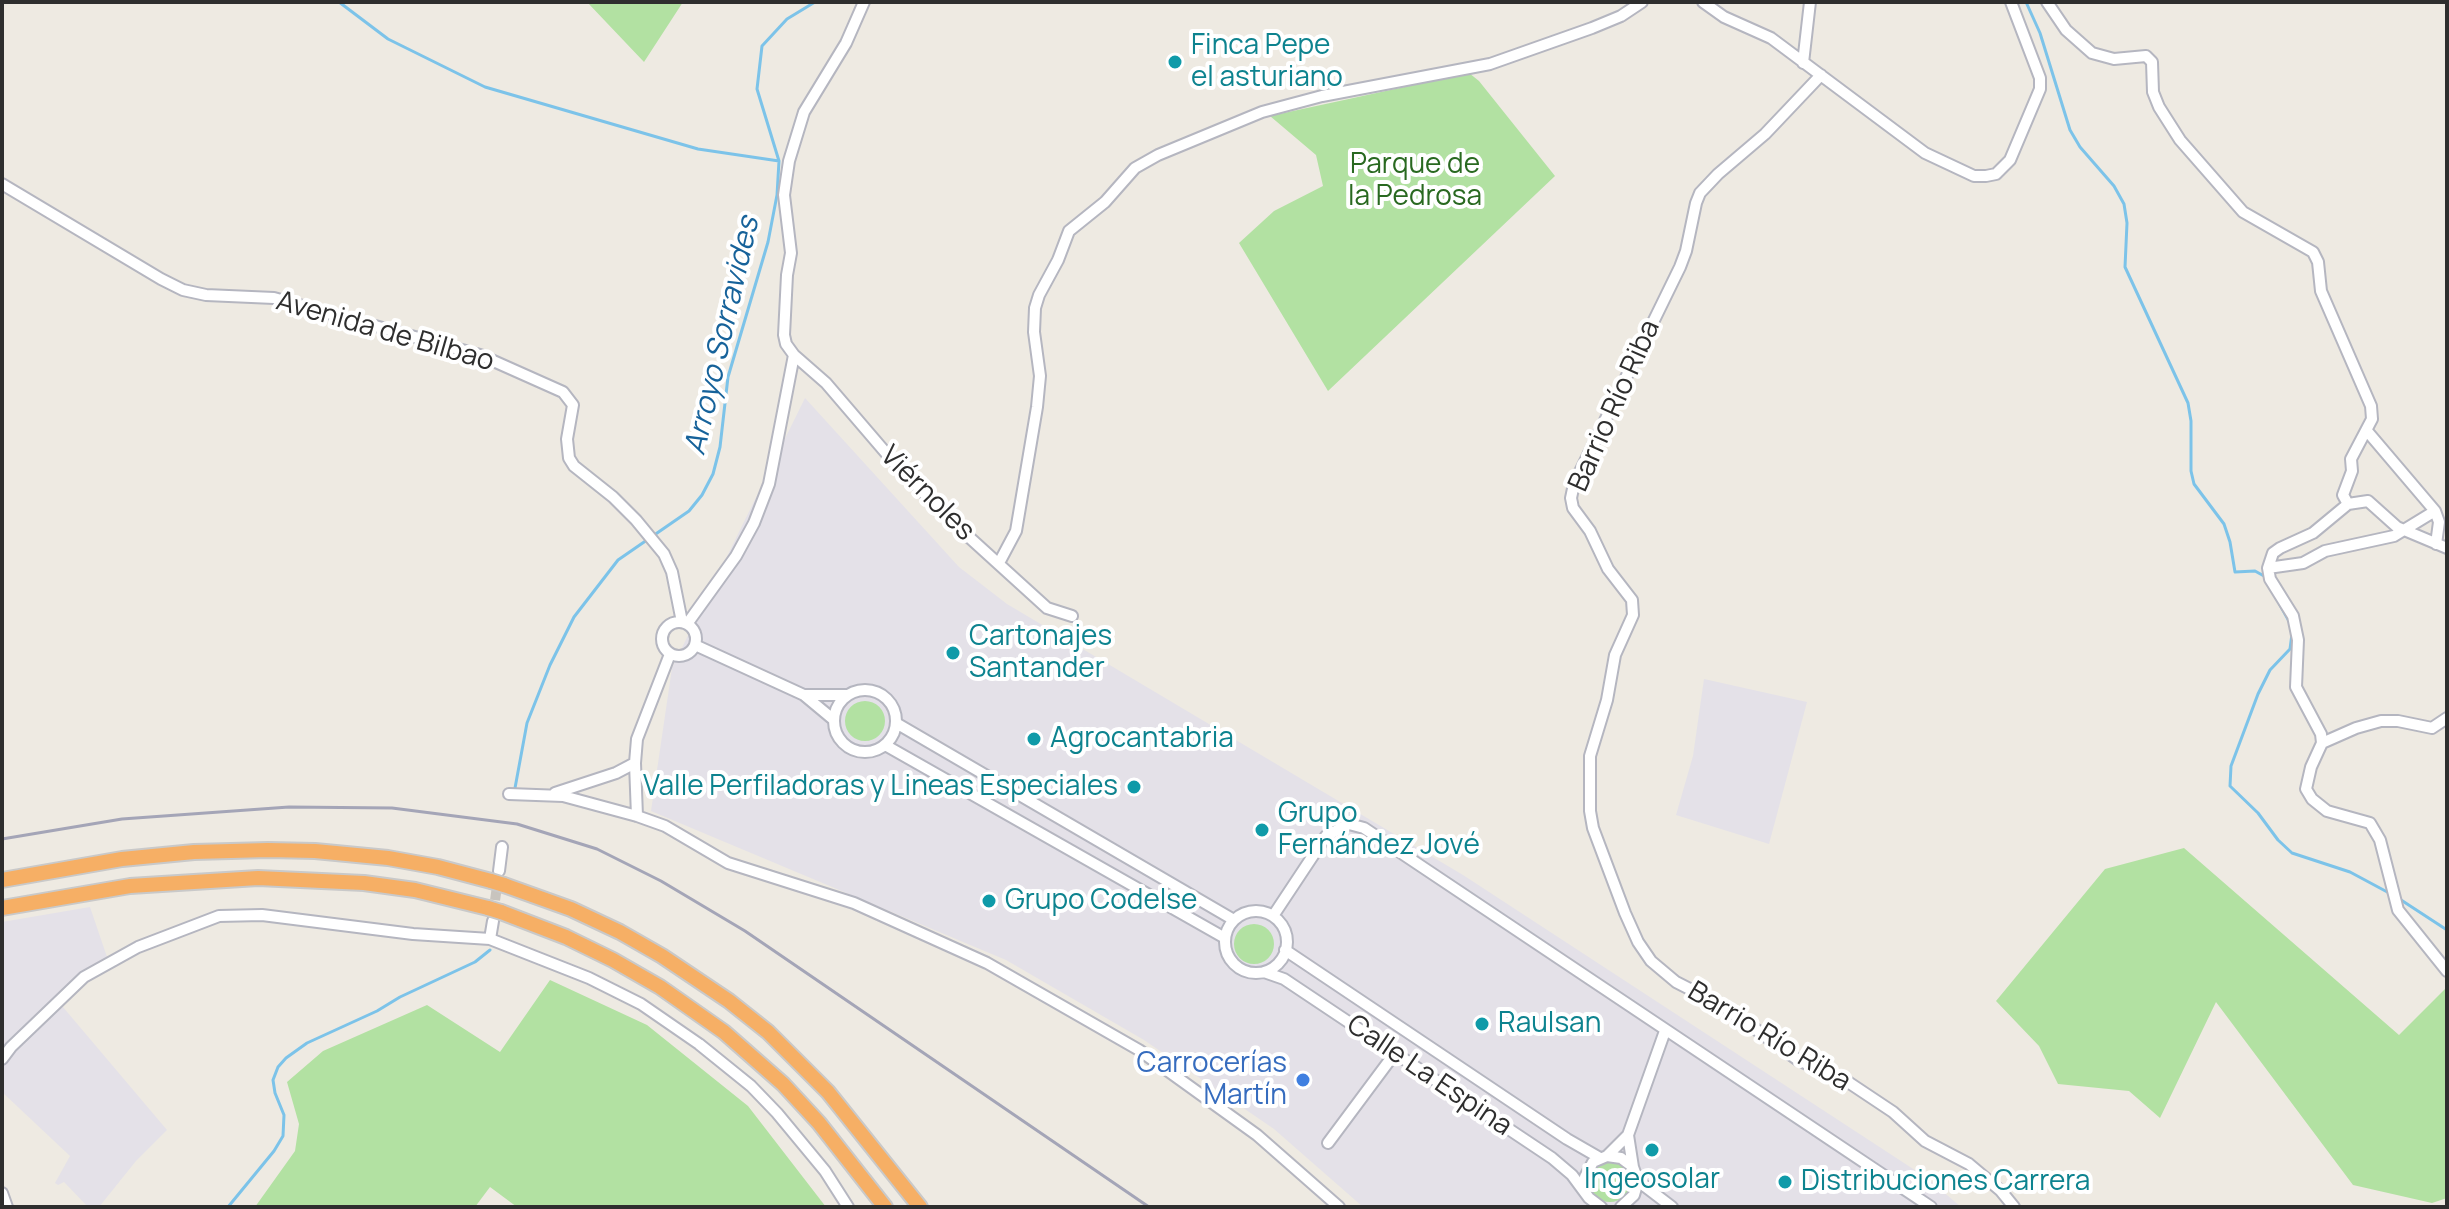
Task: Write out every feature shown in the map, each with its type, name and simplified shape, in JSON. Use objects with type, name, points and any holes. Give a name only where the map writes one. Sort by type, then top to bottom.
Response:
[{"type":"highway","points":[[2,880],[122,859],[194,852],[268,850],[388,858],[498,879],[594,919],[683,969],[768,1032],[828,1092],[920,1207]]},
{"type":"highway","points":[[2,910],[50,898],[181,881],[338,880],[391,886],[555,932],[660,987],[724,1032],[783,1084],[819,1123],[885,1207]]},
{"type":"highway","points":[[828,1092],[845,1104],[860,1121],[929,1207]]},
{"type":"street","points":[[684,623],[736,556],[754,523],[769,484],[794,355],[784,335],[791,253],[784,195],[789,161],[804,112],[846,43],[864,2]]},
{"type":"street","points":[[999,563],[1016,531],[1037,407],[1040,376],[1034,332],[1039,295],[1069,231],[1105,202],[1135,168],[1158,155],[1262,112],[1322,96],[1490,64],[1582,33],[1621,16],[1642,2]]},
{"type":"street","points":[[1703,2],[1724,17],[1771,38],[1925,153],[1974,176],[1996,174],[2010,160],[2040,89],[2040,78],[2011,2]]},
{"type":"street","points":[[1803,63],[1810,2]]},
{"type":"street","points":[[2047,2],[2066,30],[2092,53],[2114,59],[2146,56],[2152,62],[2153,92],[2159,107],[2180,140],[2243,212],[2313,252],[2318,262],[2321,291],[2371,406],[2372,419],[2351,459],[2352,471],[2343,495],[2348,504]]},
{"type":"street","name":"Barrio Río Riba","points":[[1821,75],[1765,134],[1700,193],[1677,274],[1574,484],[1571,498],[1573,508],[1590,531],[1608,569],[1632,600],[1633,615],[1615,655],[1607,700],[1590,756],[1590,811],[1593,828],[1625,913],[1651,961],[1676,982],[1738,1015],[1798,1060],[1848,1082],[1893,1112],[1925,1141],[1969,1164],[2001,1191],[2014,1207]]},
{"type":"street","name":"Avenida de Bilbao","points":[[2,184],[183,290],[206,295],[274,298],[480,355],[563,392],[573,405],[567,439],[569,458],[574,466],[613,497],[657,543],[672,572],[684,623]]},
{"type":"street","name":"Viérnoles","points":[[794,355],[826,383],[898,467],[959,528],[1047,608],[1072,616]]},
{"type":"street","points":[[2367,431],[2440,516],[2442,546],[2397,527],[2368,501],[2348,504],[2313,533],[2273,553],[2268,568],[2270,579],[2293,616],[2298,640],[2296,687],[2321,734],[2322,743],[2311,767],[2306,789],[2312,799],[2327,811],[2370,823],[2380,840],[2398,910],[2447,971]]},
{"type":"street","points":[[2268,568],[2303,563],[2325,551],[2384,539],[2440,516]]},
{"type":"street","points":[[684,623],[695,633],[695,645],[685,655],[670,654],[663,645],[663,633],[670,624],[684,623]]},
{"type":"street","name":"Calle La Espina","points":[[695,645],[804,695],[834,720],[840,739],[856,750],[866,752],[885,745],[1225,938],[1227,954],[1238,967],[1284,979],[1552,1158],[1601,1207]]},
{"type":"street","points":[[637,816],[637,739],[670,654]]},
{"type":"street","name":"Calle La Espina","points":[[804,695],[829,697],[857,691],[877,692],[892,704],[896,723],[1234,920]]},
{"type":"street","points":[[834,720],[841,702],[848,695]]},
{"type":"street","points":[[2322,743],[2381,721],[2432,728],[2447,718]]},
{"type":"street","points":[[885,745],[896,723]]},
{"type":"street","points":[[550,795],[616,773],[635,763]]},
{"type":"street","points":[[509,794],[550,795],[665,826],[728,863],[854,903],[1009,974],[1139,1050],[1257,1135],[1339,1207]]},
{"type":"street","points":[[1273,916],[1326,836],[1349,824],[1364,828],[1931,1207]]},
{"type":"street","points":[[498,879],[502,847]]},
{"type":"street","points":[[1225,938],[1234,920],[1253,911],[1273,916],[1285,931],[1285,950],[1278,963],[1264,972]]},
{"type":"street","points":[[490,939],[494,914]]},
{"type":"street","points":[[2,1059],[84,977],[138,947],[219,916],[262,915],[413,934],[490,939],[589,978],[641,1004],[699,1044],[751,1086],[777,1113],[825,1171],[848,1207]]},
{"type":"street","name":"Calle La Espina","points":[[1285,950],[1567,1139],[1603,1157],[1621,1158],[1633,1167]]},
{"type":"street","points":[[1665,1031],[1628,1135],[1638,1181],[1672,1207]]},
{"type":"street","points":[[1328,1143],[1395,1053]]},
{"type":"street","points":[[1586,1192],[1588,1168],[1628,1135]]},
{"type":"street","points":[[1621,1207],[1634,1195],[1638,1181]]},
{"type":"street","points":[[2,1193],[7,1207]]},
{"type":"shaded area","points":[[805,398],[959,567],[1007,604],[1463,875],[1927,1178],[1961,1207],[1363,1207],[1274,1129],[1144,1040],[1006,960],[651,811],[672,668]]},
{"type":"shaded area","points":[[1704,679],[1807,702],[1769,844],[1676,815],[1693,756]]},
{"type":"shaded area","points":[[90,907],[107,957],[87,970],[57,1000],[167,1130],[136,1161],[99,1207],[88,1207],[64,1182],[55,1183],[70,1156],[2,1092],[2,922]]},
{"type":"green space","points":[[587,2],[683,2],[644,62]]},
{"type":"green space","name":"Parque de la Pedrosa","points":[[1469,73],[1479,81],[1555,176],[1328,391],[1239,243],[1274,211],[1323,186],[1316,155],[1270,116]]},
{"type":"green space","points":[[865,701],[879,707],[885,721],[879,735],[865,741],[851,735],[845,721],[851,707]]},
{"type":"green space","points":[[2184,848],[2399,1035],[2447,987],[2447,1198],[2432,1203],[2353,1185],[2216,1002],[2160,1118],[2129,1091],[2058,1084],[2039,1046],[1996,1001],[2105,869]]},
{"type":"green space","points":[[1254,924],[1268,930],[1274,944],[1268,958],[1254,964],[1240,958],[1234,944],[1240,930]]},
{"type":"green space","points":[[550,980],[647,1025],[748,1106],[826,1207],[517,1207],[490,1187],[475,1207],[255,1207],[295,1151],[299,1124],[287,1082],[323,1051],[427,1005],[500,1052]]},
{"type":"green space","points":[[1610,1162],[1624,1168],[1630,1182],[1624,1196],[1610,1202],[1596,1196],[1590,1182],[1596,1168]]},
{"type":"waterway","points":[[339,2],[388,39],[485,87],[698,149],[779,161]]},
{"type":"waterway","name":"Arroyo Sorravides","points":[[515,788],[527,723],[550,665],[574,617],[618,560],[689,511],[713,474],[720,447],[728,377],[768,242],[777,195],[779,161],[757,89],[762,46],[787,19],[815,2]]},
{"type":"waterway","points":[[2026,2],[2040,33],[2070,130],[2080,147],[2114,186],[2124,204],[2127,223],[2125,267],[2188,403],[2194,484],[2224,524],[2235,572],[2255,571],[2264,576],[2290,623]]},
{"type":"waterway","points":[[2292,634],[2290,649],[2270,670],[2258,694],[2231,766],[2230,786],[2292,853],[2350,872],[2391,894]]},
{"type":"waterway","points":[[2398,898],[2447,930]]},
{"type":"waterway","name":"Arroyo Sorravides","points":[[228,1207],[283,1136],[284,1115],[273,1080],[286,1058],[307,1043],[475,962],[490,950]]},
{"type":"tunnel","points":[[493,915],[498,879]]},
{"type":"railway","points":[[2,839],[122,819],[289,807],[392,808],[517,824],[597,849],[661,881],[745,931],[1149,1207]]},
{"type":"place","name":"Finca Pepe el asturiano","points":[[1175,62]]},
{"type":"place","name":"Cartonajes Santander","points":[[953,653]]},
{"type":"place","name":"Agrocantabria","points":[[1034,739]]},
{"type":"place","name":"Valle Perfiladoras y Lineas Especiales","points":[[1134,787]]},
{"type":"place","name":"Grupo Fernández Jové","points":[[1262,830]]},
{"type":"place","name":"Grupo Codelse","points":[[989,901]]},
{"type":"place","name":"Raulsan","points":[[1482,1024]]},
{"type":"place","name":"Carrocerías Martín","points":[[1303,1080]]},
{"type":"place","name":"Ingeosolar","points":[[1652,1150]]},
{"type":"place","name":"Distribuciones Carrera","points":[[1785,1182]]}]
